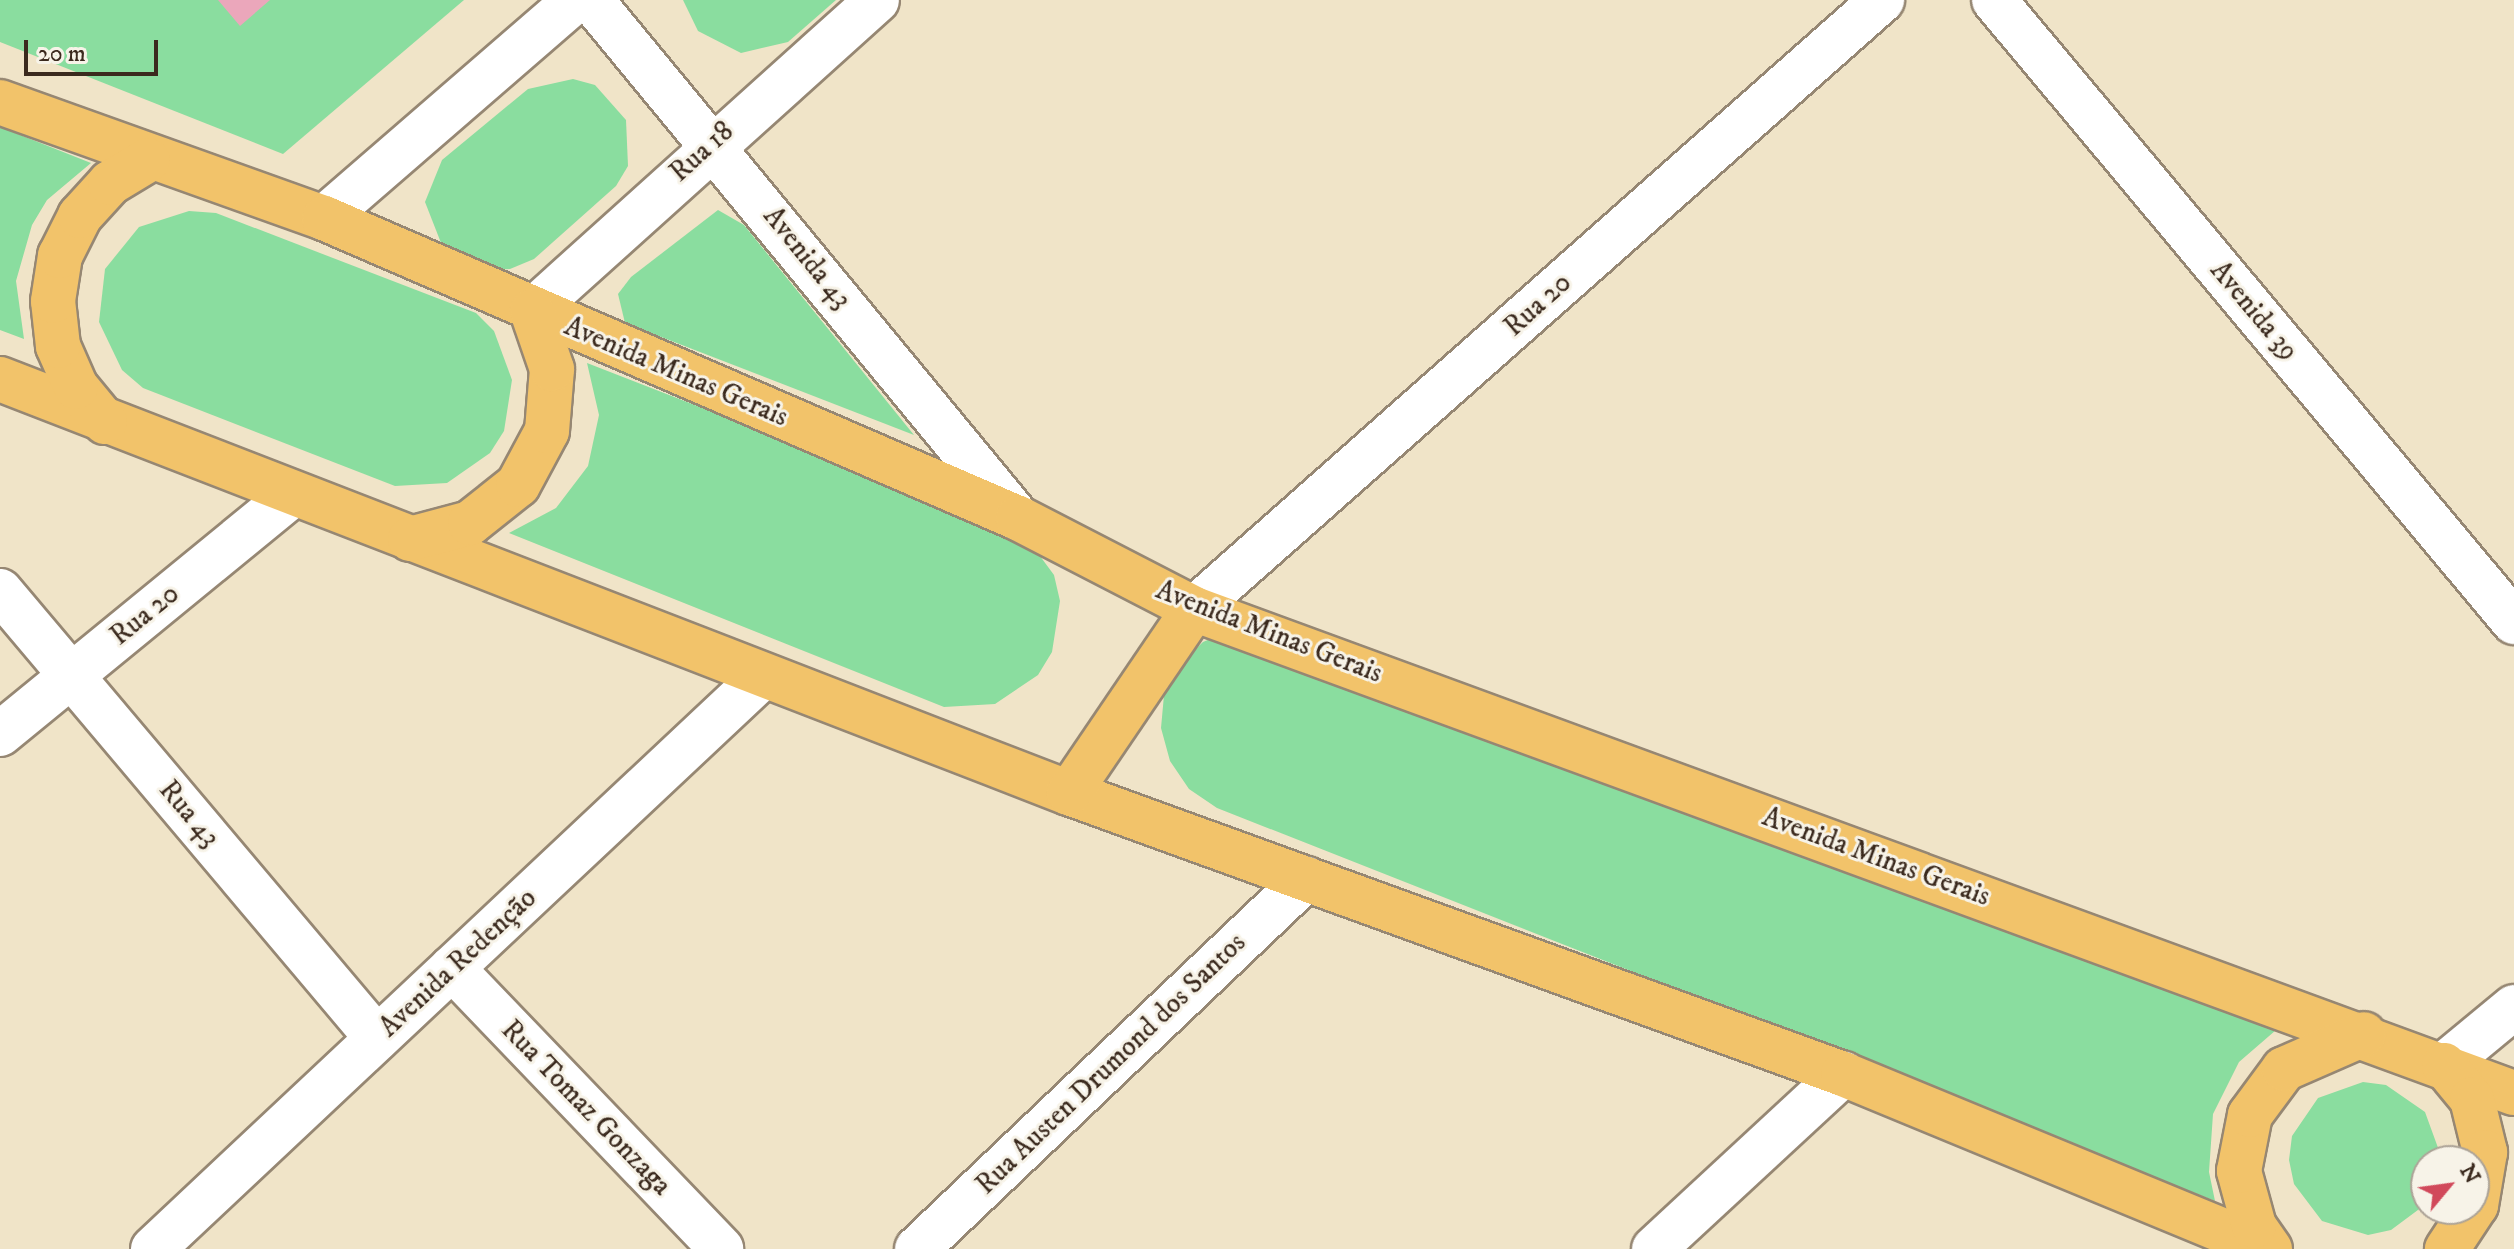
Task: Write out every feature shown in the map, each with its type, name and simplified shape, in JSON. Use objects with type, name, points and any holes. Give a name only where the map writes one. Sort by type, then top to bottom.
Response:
[{"type":"main road","name":"Avenida Minas Gerais","points":[[0,102],[148,160],[324,218],[532,311],[1018,518],[1194,609],[2364,1034],[2514,1093]]},
{"type":"main road","points":[[105,422],[76,387],[58,346],[53,301],[60,256],[90,205],[148,160]]},
{"type":"main road","points":[[410,539],[470,523],[518,485],[547,431],[552,369],[532,311]]},
{"type":"main road","points":[[0,379],[290,497],[410,539],[1069,793],[1843,1074],[2269,1249]]},
{"type":"main road","points":[[1069,793],[1194,609]]},
{"type":"main road","points":[[2269,1249],[2254,1226],[2239,1171],[2250,1115],[2284,1069],[2364,1034]]},
{"type":"main road","points":[[2444,1065],[2472,1099],[2485,1152],[2476,1205],[2447,1249]]},
{"type":"street","points":[[324,218],[576,0]]},
{"type":"street","name":"Avenida 43","points":[[591,0],[712,141],[1018,518]]},
{"type":"street","name":"Rua 18","points":[[532,311],[712,141],[877,0]]},
{"type":"street","name":"Rua 20","points":[[1194,609],[1882,0]]},
{"type":"street","name":"Avenida 39","points":[[1994,0],[2514,622]]},
{"type":"street","name":"Rua 20","points":[[0,734],[290,497]]},
{"type":"street","name":"Rua 43","points":[[0,591],[377,1038]]},
{"type":"street","name":"Avenida Redenção","points":[[153,1249],[763,676]]},
{"type":"street","name":"Rua Austen Drumond dos Santos","points":[[917,1249],[1306,879]]},
{"type":"street","name":"Rua Tomaz Gonzaga","points":[[452,968],[721,1249]]},
{"type":"street","points":[[2444,1065],[2514,1007]]},
{"type":"street","points":[[1654,1249],[1843,1074]]},
{"type":"green space","points":[[0,0],[464,0],[283,154],[0,42]]},
{"type":"green space","points":[[683,0],[836,0],[788,42],[741,53],[698,31]]},
{"type":"green space","points":[[573,79],[595,85],[626,120],[628,166],[616,186],[534,259],[510,269],[486,270],[443,248],[425,202],[442,160],[528,89]]},
{"type":"green space","points":[[0,127],[91,163],[47,200],[32,225],[16,281],[24,339],[0,330]]},
{"type":"green space","points":[[718,210],[744,225],[914,435],[625,323],[618,294],[631,277]]},
{"type":"green space","points":[[189,211],[216,213],[476,313],[494,331],[512,380],[504,431],[490,453],[447,483],[395,486],[143,388],[122,370],[99,322],[105,269],[139,227]]},
{"type":"green space","points":[[587,363],[1023,533],[1054,575],[1060,601],[1052,652],[1038,675],[995,704],[944,707],[509,533],[556,508],[588,466],[599,415]]},
{"type":"green space","points":[[1234,629],[2283,1024],[2239,1062],[2213,1114],[2209,1172],[2215,1201],[1217,808],[1189,789],[1170,761],[1161,728],[1164,695],[1179,665],[1203,642]]},
{"type":"green space","points":[[2363,1082],[2386,1085],[2425,1112],[2437,1145],[2410,1145],[2410,1216],[2391,1230],[2368,1235],[2322,1221],[2294,1184],[2289,1160],[2292,1136],[2318,1098]]},
{"type":"building","points":[[218,0],[270,0],[240,26]]}]
